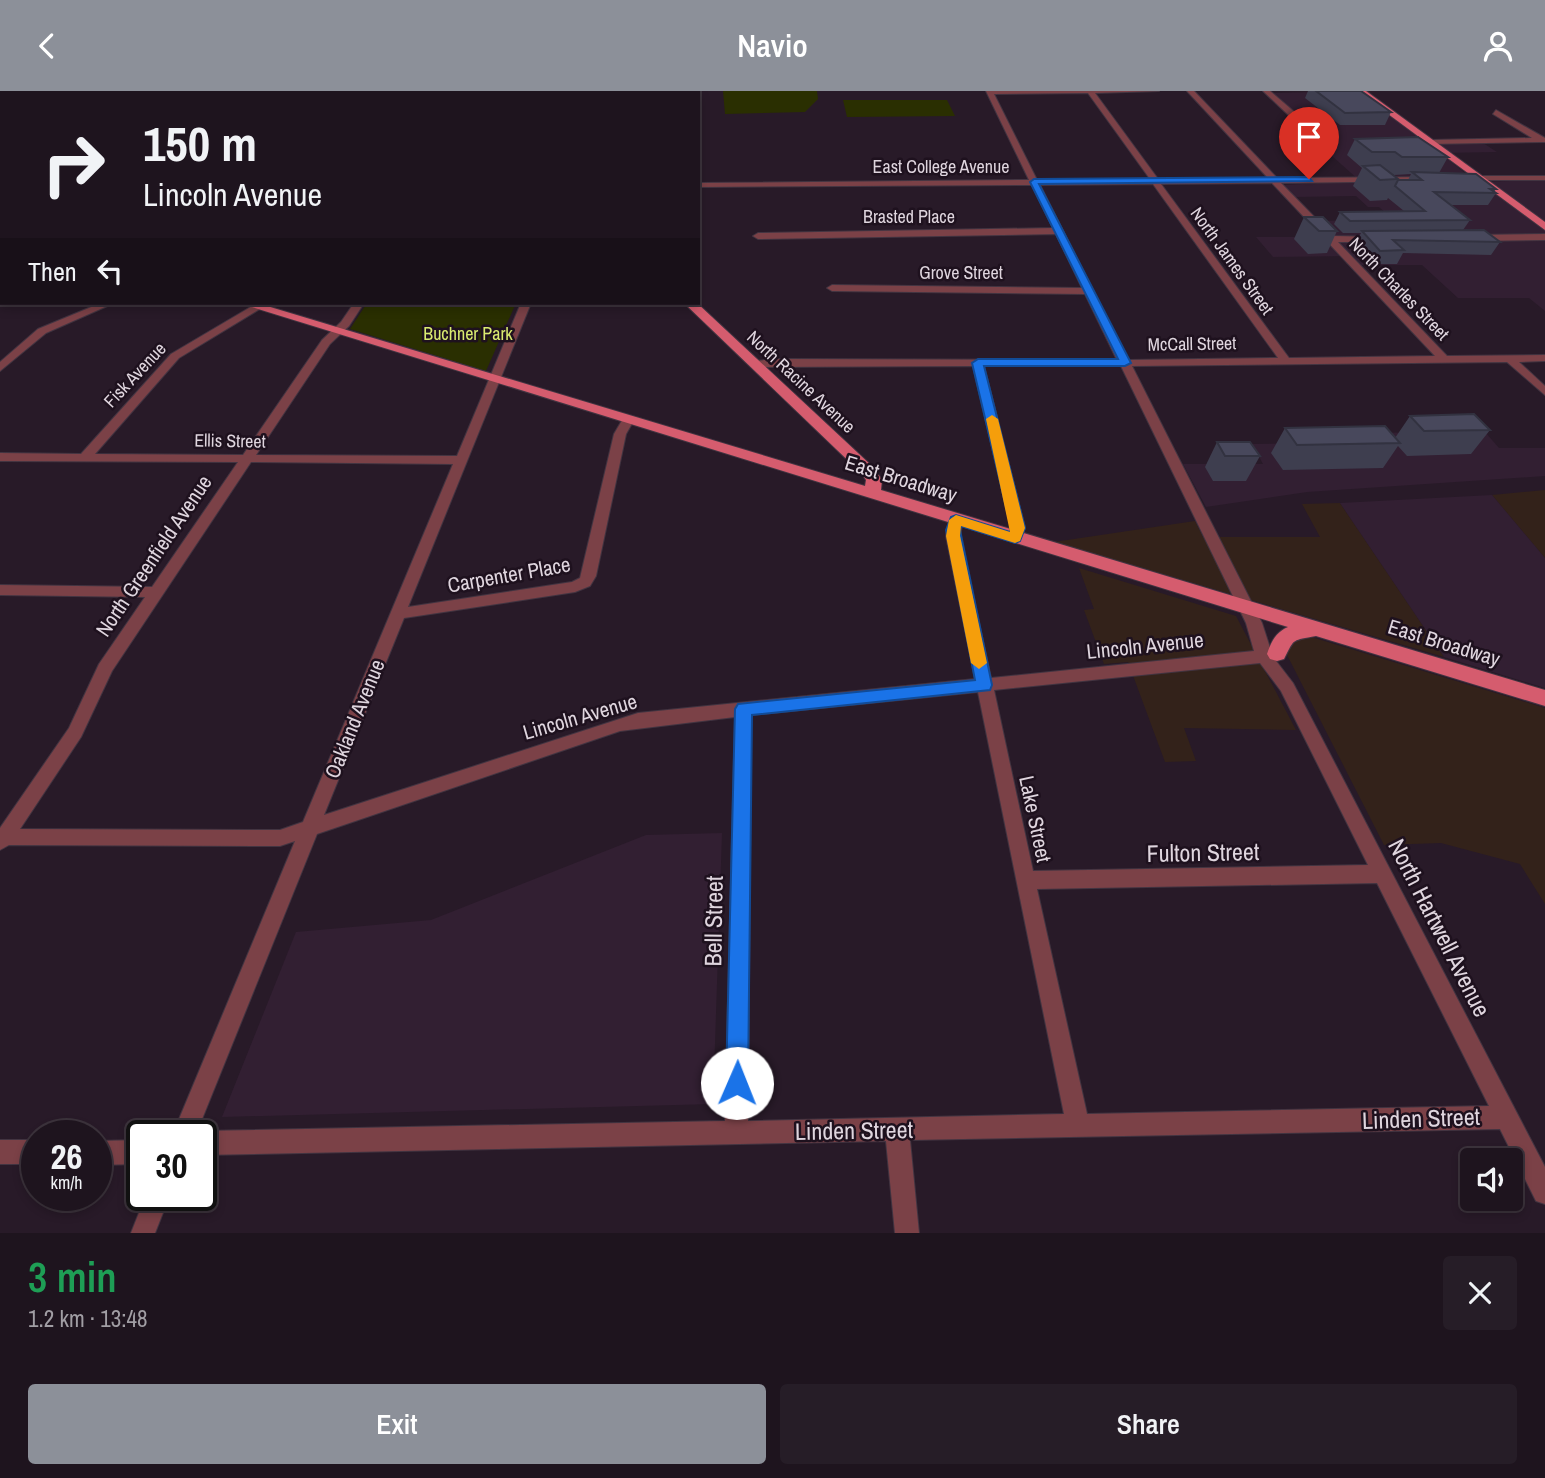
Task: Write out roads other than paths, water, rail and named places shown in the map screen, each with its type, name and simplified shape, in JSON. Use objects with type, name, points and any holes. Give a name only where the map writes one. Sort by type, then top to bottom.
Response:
[{"type":"main road","points":[[1361,91],[1545,227]]},
{"type":"main road","name":"East Broadway","points":[[251,305],[1015,538],[1250,615],[1324,631],[1545,698]]},
{"type":"main road","name":"North Racine Avenue","points":[[692,305],[867,470],[874,480],[872,494]]},
{"type":"main road","points":[[1272,655],[1290,632],[1324,631]]},
{"type":"street","name":"North James Street","points":[[1090,91],[1285,360]]},
{"type":"street","points":[[989,92],[1156,91]]},
{"type":"street","name":"North Charles Street","points":[[1190,91],[1444,359]]},
{"type":"street","points":[[1266,91],[1302,123]]},
{"type":"street","name":"North Hartwell Avenue","points":[[989,92],[1250,615],[1255,634],[1272,655],[1277,678],[1287,687],[1545,1192]]},
{"type":"street","points":[[1496,112],[1543,140]]},
{"type":"street","points":[[1430,142],[1543,140]]},
{"type":"street","points":[[1452,178],[1545,178]]},
{"type":"street","name":"East College Avenue","points":[[700,185],[1440,179]]},
{"type":"street","name":"Brasted Place","points":[[758,236],[1060,231]]},
{"type":"street","points":[[1459,238],[1545,237]]},
{"type":"street","points":[[1330,239],[1386,239]]},
{"type":"street","name":"Grove Street","points":[[832,288],[1090,291]]},
{"type":"street","points":[[0,368],[42,331],[104,305]]},
{"type":"street","name":"Fisk Avenue","points":[[83,458],[175,356],[251,305]]},
{"type":"street","name":"North Greenfield Avenue","points":[[2,839],[75,732],[105,668],[327,341],[357,305]]},
{"type":"street","name":"Oakland Avenue","points":[[190,1120],[525,305]]},
{"type":"street","points":[[1509,358],[1545,393]]},
{"type":"street","name":"McCall Street","points":[[755,364],[1545,358]]},
{"type":"street","points":[[978,363],[1018,528],[1015,538]]},
{"type":"street","name":"Carpenter Place","points":[[397,614],[575,587],[585,582],[589,576],[620,434],[628,420]]},
{"type":"street","name":"Ellis Street","points":[[0,457],[460,460]]},
{"type":"street","name":"Lake Street","points":[[956,520],[953,536],[1078,1127]]},
{"type":"street","points":[[0,590],[157,592]]},
{"type":"street","name":"Lincoln Avenue","points":[[2,839],[280,838],[620,724],[1272,655]]},
{"type":"street","name":"Bell Street","points":[[736,1134],[743,709]]},
{"type":"street","name":"Fulton Street","points":[[1025,880],[1382,874]]},
{"type":"street","name":"Linden Street","points":[[217,1143],[1506,1117]]},
{"type":"street","points":[[897,1130],[907,1233]]},
{"type":"street","points":[[0,1152],[21,1152]]},
{"type":"street","points":[[143,1233],[152,1211]]},
{"type":"park label","name":"Buchner Park","points":[[468,334]]}]
